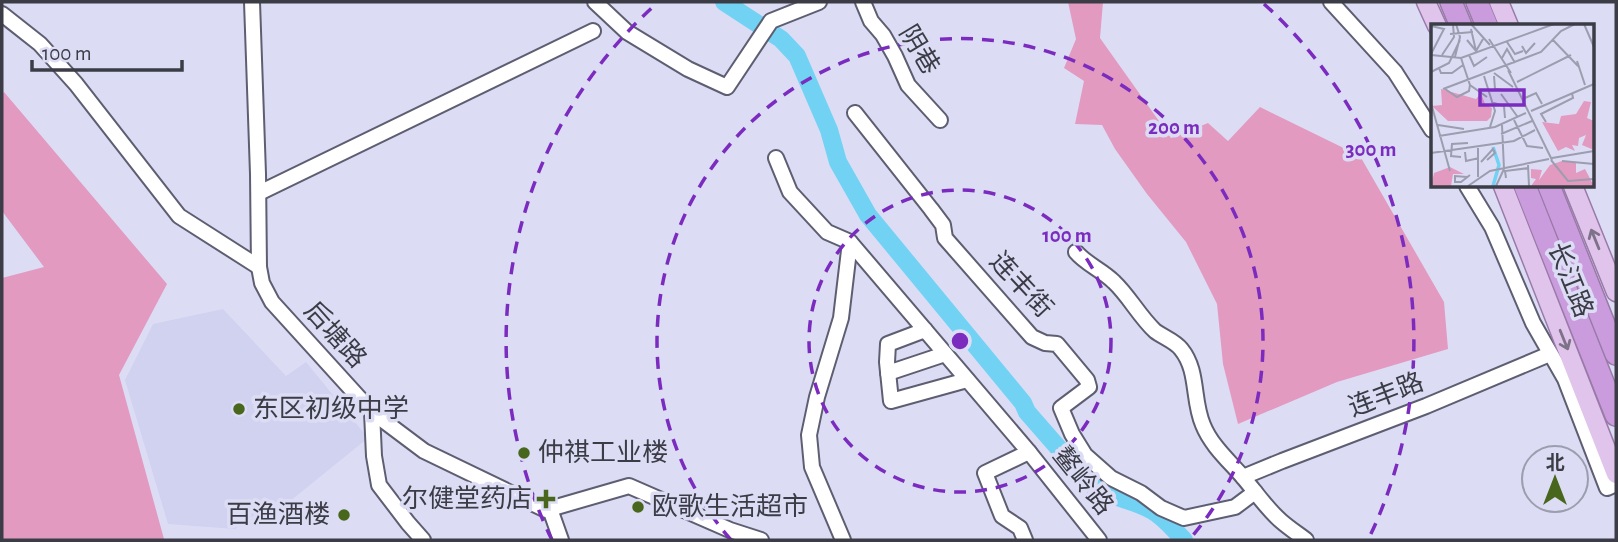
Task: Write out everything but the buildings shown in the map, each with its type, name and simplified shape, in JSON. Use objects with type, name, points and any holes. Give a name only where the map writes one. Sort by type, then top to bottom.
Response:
[{"type":"highway","name":"长江路","points":[[1525,187],[1616,415]]},
{"type":"highway","name":"长江路","points":[[1549,187],[1616,354]]},
{"type":"main road","points":[[1426,2],[1436,24]]},
{"type":"main road","points":[[1499,2],[1508,24]]},
{"type":"main road","name":"长江路","points":[[1503,187],[1616,474]]},
{"type":"main road","name":"长江路","points":[[1573,187],[1615,289],[1616,307]]},
{"type":"main road","points":[[1527,247],[1584,333]]},
{"type":"street","name":"后塘路","points":[[252,2],[259,267],[262,283],[272,302],[372,412],[424,452],[546,510],[550,509]]},
{"type":"street","points":[[595,2],[627,32],[688,69],[726,87],[771,21],[819,2]]},
{"type":"street","name":"阴巷","points":[[863,2],[871,21],[895,56],[908,85],[940,120]]},
{"type":"street","points":[[1331,2],[1395,72],[1431,127]]},
{"type":"street","points":[[2,14],[40,44],[76,83],[179,216],[259,267]]},
{"type":"street","points":[[258,193],[593,31]]},
{"type":"street","name":"连丰街","points":[[855,113],[943,225],[946,238],[1032,337],[1045,343],[1057,344],[1087,380],[1088,387],[1060,408],[1084,455],[1111,478],[1141,493],[1161,508],[1184,518],[1235,507],[1255,492]]},
{"type":"street","name":"鳌岭路","points":[[776,158],[790,192],[827,232],[850,242],[1029,452],[1100,540]]},
{"type":"street","points":[[1468,187],[1492,227],[1533,323],[1565,379],[1607,488],[1616,484]]},
{"type":"street","points":[[843,540],[812,467],[809,435],[817,397],[841,318],[850,242]]},
{"type":"street","points":[[1076,252],[1114,282],[1157,333],[1180,348],[1192,368],[1196,401],[1203,426],[1219,451],[1280,520],[1306,540]]},
{"type":"street","points":[[925,330],[888,344],[891,401],[967,380]]},
{"type":"street","points":[[888,373],[945,354]]},
{"type":"street","name":"连丰路","points":[[1243,477],[1426,406],[1545,356]]},
{"type":"street","points":[[372,412],[374,456],[379,485],[423,540]]},
{"type":"street","points":[[1025,540],[1020,528],[1002,516],[985,473],[1029,452]]},
{"type":"street","points":[[561,540],[550,509],[629,486],[730,530],[761,540]]},
{"type":"shaded area","points":[[1068,2],[1103,2],[1100,38],[1171,138],[1208,123],[1228,141],[1260,107],[1360,156],[1444,302],[1448,349],[1337,382],[1238,424],[1223,364],[1217,304],[1186,242],[1147,194],[1115,149],[1102,125],[1075,124],[1084,81],[1064,68],[1076,39]]},
{"type":"shaded area","points":[[4,92],[167,284],[119,375],[164,539],[171,540],[2,540],[2,278],[44,267],[2,211]]},
{"type":"shaded area","name":"东区初级中学","points":[[223,309],[286,376],[306,362],[368,438],[279,510],[260,511],[235,529],[168,524],[125,380],[153,324]]},
{"type":"waterway","points":[[724,2],[781,39],[797,56],[829,130],[838,162],[868,215],[1023,403],[1027,412],[1089,483],[1155,513],[1184,540]]},
{"type":"tunnel","points":[[1545,356],[1616,322]]},
{"type":"place","name":"东区初级中学","points":[[239,409]]},
{"type":"place","name":"仲祺工业楼","points":[[524,453]]},
{"type":"place","name":"尔健堂药店","points":[[546,499]]},
{"type":"place","name":"欧歌生活超市","points":[[638,507]]},
{"type":"place","name":"百渔酒楼","points":[[344,515]]}]
